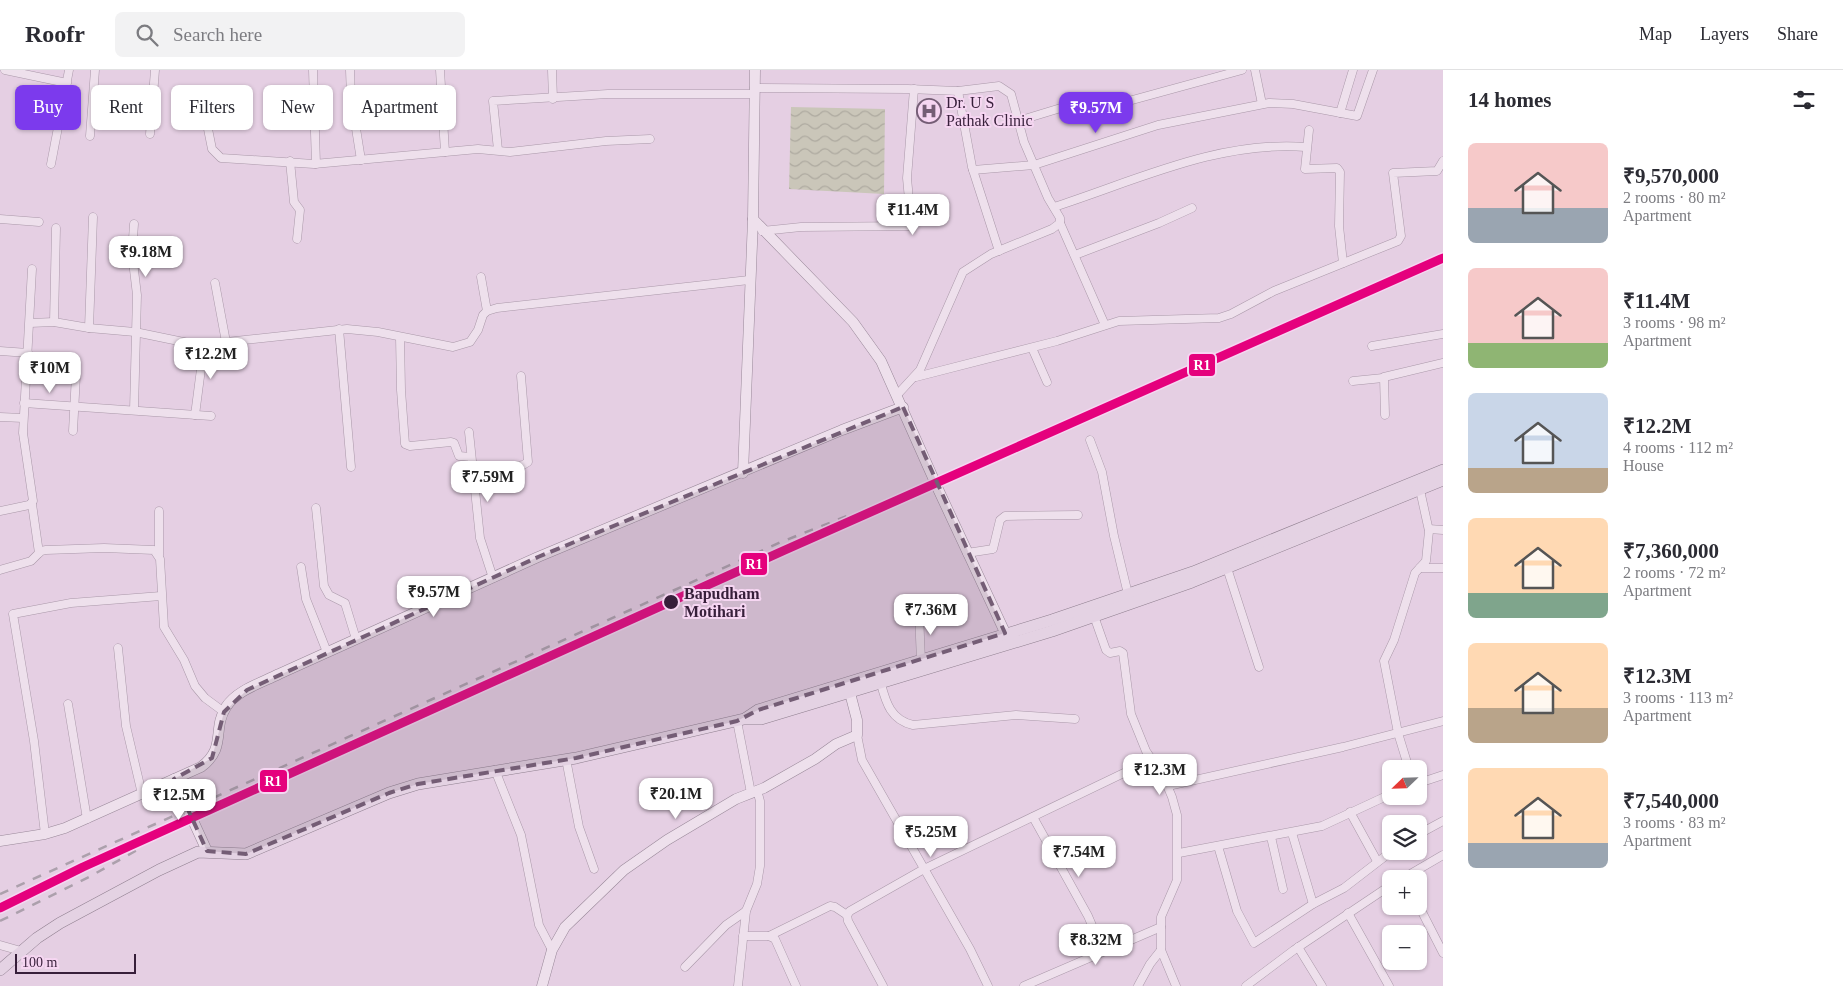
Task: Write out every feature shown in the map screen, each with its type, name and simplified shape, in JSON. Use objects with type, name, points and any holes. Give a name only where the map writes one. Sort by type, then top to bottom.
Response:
[{"type":"main road","points":[[740,720],[758,710],[922,661],[1192,572],[1443,470]]},
{"type":"main road","points":[[0,970],[20,951],[60,923],[159,870],[198,852],[207,851],[230,855],[246,854],[389,793],[418,784],[566,759],[740,720],[761,719],[850,693],[1011,644],[1094,616],[1227,568],[1443,480]]},
{"type":"street","points":[[5,70],[67,83]]},
{"type":"street","points":[[51,164],[69,70]]},
{"type":"street","points":[[90,136],[95,70]]},
{"type":"street","points":[[150,134],[155,70]]},
{"type":"street","points":[[313,70],[316,164]]},
{"type":"street","points":[[350,70],[361,160]]},
{"type":"street","points":[[440,70],[445,152]]},
{"type":"street","points":[[552,70],[553,99]]},
{"type":"street","points":[[743,473],[749,280],[753,219],[755,70]]},
{"type":"street","points":[[1018,121],[1064,107],[1125,102],[1242,70]]},
{"type":"street","points":[[1254,70],[1262,104]]},
{"type":"street","points":[[1340,113],[1353,70]]},
{"type":"street","points":[[973,170],[1034,165],[1158,125],[1262,104],[1293,104],[1356,117],[1360,114],[1373,70]]},
{"type":"street","points":[[498,150],[493,101],[553,99],[608,94],[914,89],[958,91],[992,86],[1004,88],[1011,94],[1018,121],[1034,165],[1105,325]]},
{"type":"street","points":[[762,231],[801,227],[910,226],[907,168],[914,89]]},
{"type":"street","points":[[958,91],[973,170],[999,251]]},
{"type":"street","points":[[208,130],[212,149],[221,158],[316,164],[445,152],[498,150],[510,152],[606,141],[650,140]]},
{"type":"street","points":[[1309,130],[1306,147],[1306,169],[1337,168],[1340,172],[1339,226],[1343,263]]},
{"type":"street","points":[[1054,207],[1218,155],[1259,146],[1306,147]]},
{"type":"street","points":[[290,161],[294,202],[300,210],[297,238]]},
{"type":"street","points":[[916,377],[1032,348],[1105,325],[1134,319],[1219,318],[1274,291],[1400,240],[1393,173],[1437,171],[1443,161]]},
{"type":"street","points":[[1075,255],[1159,224],[1192,208]]},
{"type":"street","points":[[90,328],[93,217]]},
{"type":"street","points":[[0,219],[39,222]]},
{"type":"street","points":[[753,219],[762,231],[854,322],[881,361],[967,553],[1011,644]]},
{"type":"street","points":[[897,395],[916,377],[964,272],[999,251],[1052,229],[1060,223]]},
{"type":"street","points":[[134,224],[132,253],[137,295],[134,410]]},
{"type":"street","points":[[54,322],[56,228]]},
{"type":"street","points":[[32,269],[23,442],[39,553]]},
{"type":"street","points":[[481,277],[487,311]]},
{"type":"street","points":[[30,323],[54,322],[90,328],[135,332],[198,345],[339,330],[378,332],[441,346],[460,347],[474,337],[483,315],[487,311],[497,308],[749,280]]},
{"type":"street","points":[[215,283],[226,342]]},
{"type":"street","points":[[339,330],[351,467]]},
{"type":"street","points":[[1372,346],[1443,334]]},
{"type":"street","points":[[400,337],[405,444],[410,446],[451,442],[455,444],[459,456],[471,457]]},
{"type":"street","points":[[195,415],[201,369],[198,345]]},
{"type":"street","points":[[1032,348],[1047,382]]},
{"type":"street","points":[[0,351],[28,353]]},
{"type":"street","points":[[1353,381],[1383,378],[1443,363]]},
{"type":"street","points":[[73,431],[76,375]]},
{"type":"street","points":[[473,474],[523,465],[528,462],[521,376]]},
{"type":"street","points":[[1383,378],[1385,415]]},
{"type":"street","points":[[24,403],[210,416]]},
{"type":"street","points":[[0,840],[45,834],[88,819],[201,767],[212,758],[216,751],[224,712],[231,701],[247,690],[326,652],[492,578],[842,430],[903,407]]},
{"type":"street","points":[[0,417],[23,418]]},
{"type":"street","points":[[469,432],[480,538],[492,578]]},
{"type":"street","points":[[1090,440],[1102,472],[1114,536],[1128,594]]},
{"type":"street","points":[[1406,760],[1398,733],[1384,661],[1394,640],[1413,578],[1426,561],[1428,529],[1420,490]]},
{"type":"street","points":[[0,511],[32,504]]},
{"type":"street","points":[[316,508],[324,586],[329,595],[345,603],[356,639]]},
{"type":"street","points":[[159,511],[159,555],[163,624],[184,660],[191,679],[199,692],[224,712]]},
{"type":"street","points":[[967,553],[993,549],[1000,520],[1005,516],[1078,515]]},
{"type":"street","points":[[1428,529],[1443,530]]},
{"type":"street","points":[[0,570],[31,561],[39,553],[46,550],[104,548],[149,550],[159,555]]},
{"type":"street","points":[[301,567],[306,599],[326,652]]},
{"type":"street","points":[[1227,568],[1259,667]]},
{"type":"street","points":[[1420,568],[1443,568]]},
{"type":"street","points":[[45,834],[34,741],[13,614],[71,604],[161,596]]},
{"type":"street","points":[[919,613],[922,661]]},
{"type":"street","points":[[1094,616],[1106,650],[1110,653],[1120,651],[1123,653],[1131,714],[1151,760],[1168,786],[1177,815],[1177,880],[1161,917],[1161,950],[1176,986]]},
{"type":"street","points":[[118,648],[126,726],[142,794]]},
{"type":"street","points":[[880,684],[890,711],[904,722],[913,725],[1016,715],[1075,720]]},
{"type":"street","points":[[850,693],[858,720],[857,735],[862,760],[976,961],[988,986]]},
{"type":"street","points":[[68,704],[88,819]]},
{"type":"street","points":[[738,986],[746,911],[757,884],[760,866],[760,801],[754,792],[740,720]]},
{"type":"street","points":[[1168,786],[1443,722]]},
{"type":"street","points":[[542,986],[552,950],[565,927],[575,915],[624,870],[667,840],[736,799],[754,792],[814,759],[836,744],[857,735]]},
{"type":"street","points":[[566,759],[579,827],[594,869]]},
{"type":"street","points":[[847,915],[924,869],[1151,760]]},
{"type":"street","points":[[495,770],[520,835],[538,925],[552,950]]},
{"type":"street","points":[[1428,780],[1443,775]]},
{"type":"street","points":[[174,779],[207,851]]},
{"type":"street","points":[[1178,853],[1270,837],[1330,824],[1350,812],[1382,798]]},
{"type":"street","points":[[1350,812],[1377,861]]},
{"type":"street","points":[[1032,817],[1088,916],[1103,951]]},
{"type":"street","points":[[1427,830],[1443,821]]},
{"type":"street","points":[[1292,832],[1313,904]]},
{"type":"street","points":[[1270,837],[1283,889]]},
{"type":"street","points":[[1218,846],[1236,911],[1253,943],[1313,904],[1344,888],[1382,858]]},
{"type":"street","points":[[1417,870],[1441,856],[1443,866]]},
{"type":"street","points":[[1246,986],[1298,947],[1382,891]]},
{"type":"street","points":[[743,936],[770,936],[830,906],[835,907],[847,915],[883,986]]},
{"type":"street","points":[[685,967],[726,925],[746,911]]},
{"type":"street","points":[[1348,913],[1390,986]]},
{"type":"street","points":[[1424,915],[1443,953]]},
{"type":"street","points":[[1024,986],[1161,927]]},
{"type":"street","points":[[770,936],[778,943],[796,986]]},
{"type":"street","points":[[0,945],[20,951]]},
{"type":"street","points":[[1298,947],[1322,986]]},
{"type":"street","points":[[1138,986],[1150,964],[1161,950]]},
{"type":"highlighted area","points":[[903,407],[1005,633],[758,710],[737,721],[576,758],[418,784],[389,793],[246,854],[207,851],[174,779],[212,758],[224,712],[247,690],[538,557]]},
{"type":"water","points":[[791,107],[885,109],[884,194],[789,189]]},
{"type":"railway","points":[[0,908],[83,867],[785,550],[1443,258]]},
{"type":"railway","points":[[0,894],[781,542],[852,514]]},
{"type":"railway","points":[[0,921],[89,877],[139,849]]},
{"type":"transit line","name":"R1","points":[[0,908],[83,867],[785,550],[1443,258]]},
{"type":"place","name":"Dr. U S Pathak Clinic","points":[[929,111]]},
{"type":"place","name":"Bapudham Motihari","points":[[671,602]]}]
